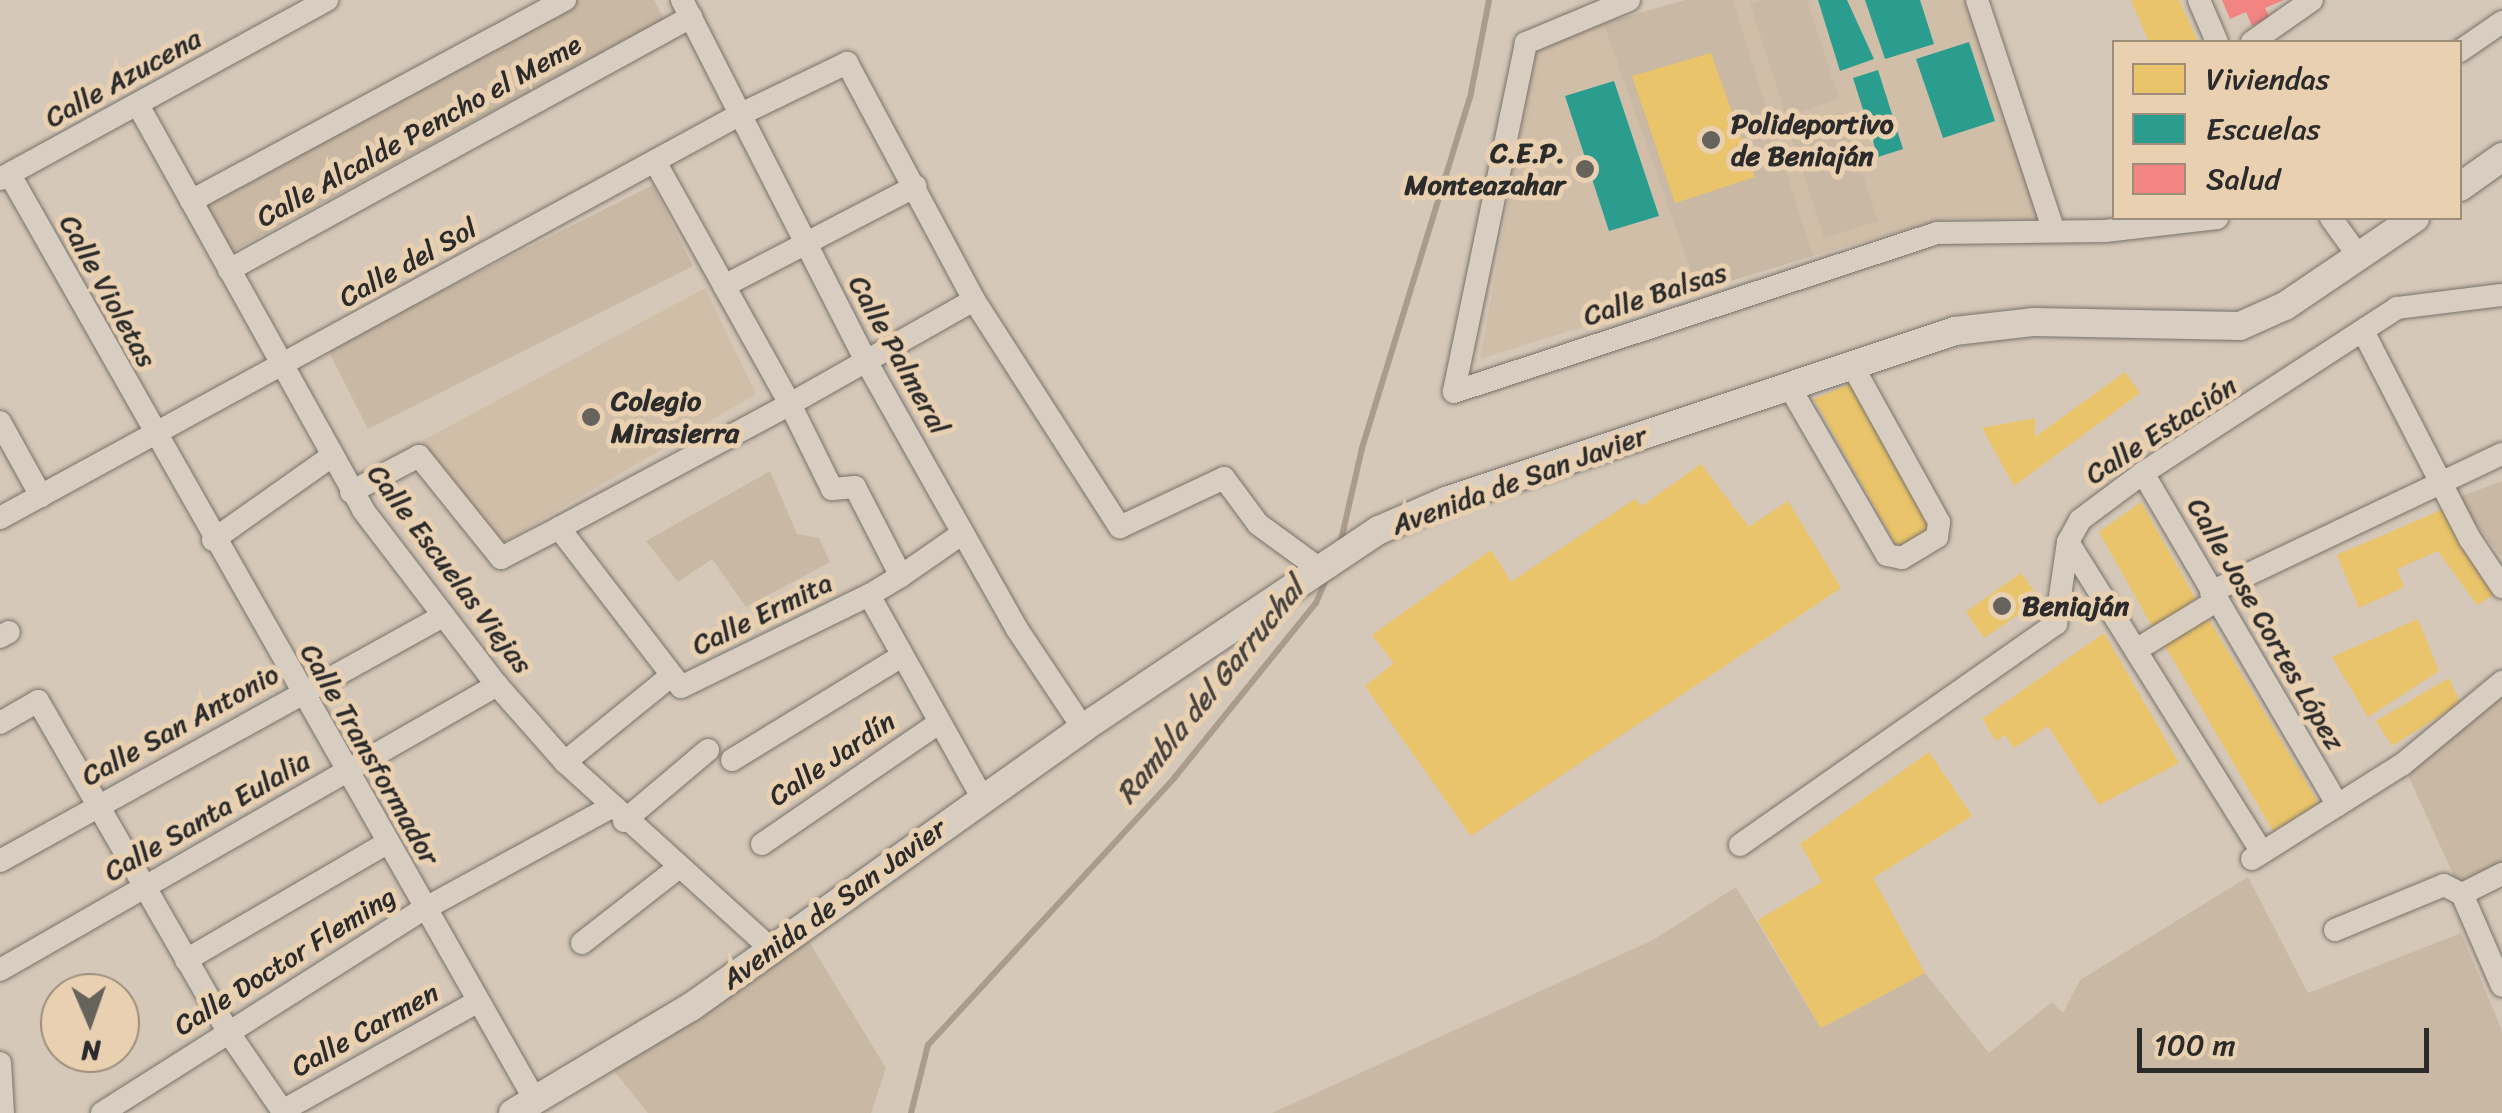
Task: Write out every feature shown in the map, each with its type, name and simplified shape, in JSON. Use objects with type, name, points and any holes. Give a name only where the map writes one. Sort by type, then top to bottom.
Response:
[{"type":"main road","points":[[2462,186],[2502,157]]},
{"type":"main road","name":"Avenida de San Javier","points":[[524,1107],[649,1034],[1317,568],[1446,501],[1955,331],[2008,323],[2240,326],[2269,315],[2413,220]]},
{"type":"street","name":"Calle Azucena","points":[[5,177],[328,0]]},
{"type":"street","points":[[191,201],[565,0]]},
{"type":"street","name":"Calle Balsas","points":[[1629,0],[1532,36],[1524,52],[1454,392],[1937,233],[2192,225],[2210,220]]},
{"type":"street","points":[[1977,0],[2054,230]]},
{"type":"street","points":[[2199,0],[2216,40]]},
{"type":"street","points":[[2255,40],[2308,1]]},
{"type":"street","name":"Calle Palmeral","points":[[686,8],[866,361],[1016,629],[1084,728]]},
{"type":"street","name":"Calle Alcalde Pencho el Meme","points":[[228,270],[686,8]]},
{"type":"street","points":[[2462,50],[2502,22]]},
{"type":"street","name":"Calle del Sol","points":[[0,518],[739,115],[847,63],[916,186]]},
{"type":"street","name":"Calle Escuelas Viejas","points":[[138,105],[351,492],[443,616],[565,762],[617,814],[771,948]]},
{"type":"street","points":[[655,161],[790,404],[832,489],[855,486],[901,576]]},
{"type":"street","name":"Calle Violetas","points":[[5,177],[154,436]]},
{"type":"street","points":[[724,286],[916,186],[974,300],[1120,527],[1224,478],[1258,524],[1317,568]]},
{"type":"street","points":[[2332,220],[2359,257]]},
{"type":"street","name":"Calle Estación","points":[[2068,542],[2080,520],[2143,473],[2397,308],[2502,295]]},
{"type":"street","points":[[351,492],[420,456],[501,558],[790,404],[974,300]]},
{"type":"street","points":[[2362,330],[2441,482],[2502,587]]},
{"type":"street","points":[[1789,386],[1886,555],[1902,558],[1937,537],[1938,522],[1852,365]]},
{"type":"street","points":[[0,422],[41,496]]},
{"type":"street","name":"Calle Transformador","points":[[154,436],[478,1002],[524,1107]]},
{"type":"street","points":[[2136,650],[2214,597],[2502,454]]},
{"type":"street","points":[[214,540],[332,456]]},
{"type":"street","name":"Calle Jose Cortes López","points":[[2143,473],[2338,805]]},
{"type":"street","points":[[560,528],[676,681]]},
{"type":"street","name":"Calle Ermita","points":[[565,762],[676,681],[870,595],[964,533]]},
{"type":"street","points":[[2068,542],[2256,856],[2403,764],[2502,682]]},
{"type":"street","points":[[1740,845],[2056,624],[2068,542]]},
{"type":"street","points":[[870,595],[937,724],[982,799]]},
{"type":"street","name":"Calle San Antonio","points":[[0,861],[443,616]]},
{"type":"street","points":[[732,760],[902,656]]},
{"type":"street","name":"Calle Santa Eulalia","points":[[0,970],[497,685]]},
{"type":"street","points":[[0,724],[38,701],[186,960],[283,1112]]},
{"type":"street","name":"Calle Jardín","points":[[762,844],[937,724]]},
{"type":"street","name":"Calle Doctor Fleming","points":[[102,1113],[424,909],[617,814],[708,750]]},
{"type":"street","points":[[186,960],[386,843]]},
{"type":"street","points":[[582,944],[678,868]]},
{"type":"street","points":[[2462,894],[2502,874]]},
{"type":"street","points":[[2335,930],[2444,885],[2462,894],[2502,986]]},
{"type":"street","name":"Calle Carmen","points":[[283,1112],[478,1002]]},
{"type":"street","points":[[0,1063],[3,1113]]},
{"type":"shaded area","points":[[578,0],[654,0],[664,19],[225,255],[198,204]]},
{"type":"shaded area","name":"Polideportivo de Beniaján","points":[[1685,0],[1733,0],[1813,256],[1698,291],[1603,23]]},
{"type":"shaded area","points":[[1733,0],[1972,0],[2043,219],[1946,218],[1813,256]]},
{"type":"shaded area","points":[[1763,0],[1807,0],[1839,99],[1786,116],[1750,4]]},
{"type":"shaded area","name":"C.E.P. Monteazahar","points":[[1603,23],[1698,291],[1480,359],[1536,48]]},
{"type":"shaded area","points":[[1842,112],[1878,221],[1824,238],[1789,129]]},
{"type":"shaded area","points":[[653,185],[693,266],[368,429],[327,348]]},
{"type":"shaded area","name":"Colegio Mirasierra","points":[[705,288],[756,394],[502,543],[422,441]]},
{"type":"shaded area","points":[[770,471],[797,534],[819,538],[830,562],[746,607],[712,559],[678,582],[646,541]]},
{"type":"shaded area","points":[[2502,481],[2502,554],[2500,555],[2456,498]]},
{"type":"shaded area","points":[[2502,682],[2502,874],[2462,894],[2403,764]]},
{"type":"shaded area","points":[[2248,877],[2308,993],[2461,933],[2502,1030],[2502,1113],[1272,1113],[1653,940],[1736,887],[1821,1028],[1925,973],[1989,1053],[2052,1002],[2063,1013],[2080,980]]},
{"type":"shaded area","points":[[800,927],[886,1068],[871,1113],[648,1113],[606,1061]]},
{"type":"building: Viviendas","points":[[2131,0],[2179,0],[2197,40],[2148,40]]},
{"type":"building: Viviendas","points":[[1711,53],[1755,177],[1675,203],[1632,76]]},
{"type":"building: Viviendas","points":[[2125,372],[2140,393],[2014,486],[1982,428],[2035,418],[2035,437]]},
{"type":"building: Viviendas","points":[[1852,383],[1933,527],[1898,549],[1814,399]]},
{"type":"building: Viviendas","points":[[1701,464],[1749,527],[1788,501],[1841,588],[1471,836],[1365,686],[1394,663],[1372,635],[1491,550],[1511,582],[1635,499],[1642,506]]},
{"type":"building: Viviendas","points":[[2141,502],[2198,603],[2153,628],[2099,532]]},
{"type":"building: Viviendas","points":[[2446,508],[2499,591],[2477,605],[2438,551],[2397,569],[2404,587],[2359,608],[2337,555]]},
{"type":"building: Viviendas","name":"Beniaján","points":[[2021,573],[2040,600],[1984,638],[1966,612]]},
{"type":"building: Viviendas","points":[[2208,618],[2319,804],[2273,831],[2164,644]]},
{"type":"building: Viviendas","points":[[2418,619],[2439,671],[2368,717],[2332,657]]},
{"type":"building: Viviendas","points":[[2104,633],[2179,763],[2099,805],[2048,726],[2014,748],[2005,735],[1996,741],[1982,719]]},
{"type":"building: Viviendas","points":[[2449,678],[2460,703],[2392,746],[2376,721]]},
{"type":"building: Viviendas","points":[[1929,752],[1972,816],[1873,878],[1925,973],[1821,1028],[1758,920],[1822,882],[1800,844]]},
{"type":"building: Escuelas","points":[[1818,0],[1847,0],[1874,59],[1840,71]]},
{"type":"building: Escuelas","points":[[1865,0],[1920,0],[1934,44],[1885,59]]},
{"type":"building: Escuelas","points":[[1969,42],[1995,121],[1943,138],[1916,59]]},
{"type":"building: Escuelas","points":[[1878,70],[1903,149],[1878,157],[1853,78]]},
{"type":"building: Escuelas","points":[[1614,81],[1659,216],[1609,231],[1565,96]]},
{"type":"building: Salud","points":[[2222,0],[2284,0],[2265,8],[2270,18],[2252,26],[2246,12],[2230,19]]},
{"type":"waterway","name":"Rambla del Garruchal","points":[[1340,545],[1362,448],[1470,98],[1489,0]]},
{"type":"waterway","name":"Rambla del Garruchal","points":[[911,1113],[928,1045],[1175,777],[1316,603],[1328,575]]},
{"type":"place","name":"Polideportivo de Beniaján","points":[[1711,140]]},
{"type":"place","name":"C.E.P. Monteazahar","points":[[1585,169]]},
{"type":"place","name":"Colegio Mirasierra","points":[[591,417]]},
{"type":"place","name":"Beniaján","points":[[2002,606]]}]
